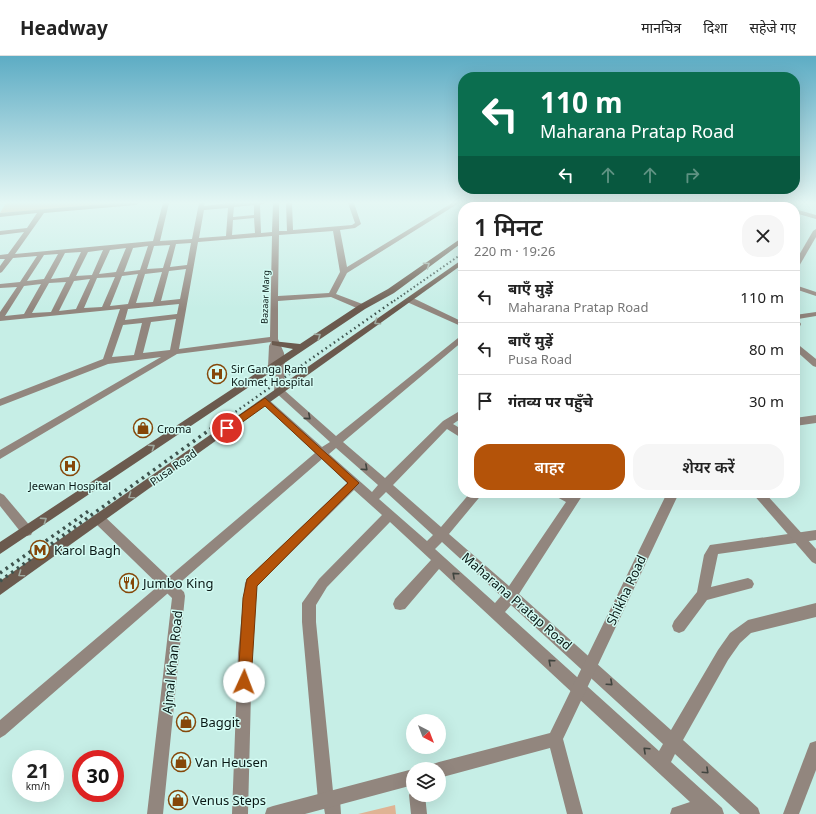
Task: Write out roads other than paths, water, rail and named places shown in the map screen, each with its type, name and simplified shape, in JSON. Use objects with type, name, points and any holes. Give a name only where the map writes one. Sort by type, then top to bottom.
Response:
[{"type":"main road","points":[[0,549],[303,346],[362,307],[391,290],[458,243]]},
{"type":"main road","name":"Pusa Road","points":[[0,589],[458,265]]},
{"type":"main road","points":[[275,341],[285,346],[303,346]]},
{"type":"street","points":[[0,271],[22,238]]},
{"type":"street","points":[[107,361],[119,323],[128,307],[155,238]]},
{"type":"street","points":[[0,257],[206,238]]},
{"type":"street","name":"Bazaar Marg","points":[[272,367],[273,346],[275,341],[274,299],[277,238]]},
{"type":"street","points":[[338,238],[344,272]]},
{"type":"street","points":[[332,295],[344,272],[399,238]]},
{"type":"street","points":[[800,259],[812,238]]},
{"type":"street","points":[[0,455],[174,353],[195,239]]},
{"type":"street","points":[[156,304],[174,241]]},
{"type":"street","points":[[105,309],[131,245]]},
{"type":"street","points":[[79,311],[108,247]]},
{"type":"street","points":[[54,314],[86,249]]},
{"type":"street","points":[[27,316],[63,251]]},
{"type":"street","points":[[0,319],[42,253]]},
{"type":"street","points":[[0,286],[190,267]]},
{"type":"street","points":[[800,289],[816,294]]},
{"type":"street","points":[[274,299],[332,295],[362,307]]},
{"type":"street","points":[[410,300],[458,323]]},
{"type":"street","points":[[0,319],[184,301]]},
{"type":"street","points":[[800,316],[816,314]]},
{"type":"street","points":[[119,323],[181,316]]},
{"type":"street","points":[[138,357],[147,320]]},
{"type":"street","points":[[0,403],[107,361],[275,341],[282,360],[279,391]]},
{"type":"street","points":[[0,730],[322,453],[458,341]]},
{"type":"street","points":[[800,349],[815,362]]},
{"type":"street","name":"Maharana Pratap Road","points":[[279,391],[590,666],[752,814]]},
{"type":"street","name":"Maharana Pratap Road","points":[[265,401],[711,810]]},
{"type":"street","points":[[372,499],[446,424],[458,416]]},
{"type":"street","points":[[800,421],[816,419]]},
{"type":"street","points":[[446,424],[458,432]]},
{"type":"street","points":[[240,814],[245,653],[251,583],[354,483]]},
{"type":"street","points":[[0,498],[27,531]]},
{"type":"street","points":[[426,549],[441,535],[472,498]]},
{"type":"street","points":[[496,612],[510,596],[574,498]]},
{"type":"street","name":"Shikha Road","points":[[555,739],[671,498]]},
{"type":"street","points":[[762,498],[816,558]]},
{"type":"street","points":[[330,804],[309,622],[309,604],[323,583],[389,515]]},
{"type":"street","name":"Ajmal Khan Road","points":[[99,519],[179,596],[155,814]]},
{"type":"street","points":[[679,626],[703,595],[710,555],[714,549],[816,535]]},
{"type":"street","points":[[400,604],[439,560]]},
{"type":"street","points":[[703,595],[748,584]]},
{"type":"street","points":[[660,763],[723,655],[735,638],[748,627],[816,610]]},
{"type":"street","points":[[446,768],[555,739],[575,814]]},
{"type":"street","points":[[791,814],[816,749]]},
{"type":"street","points":[[274,814],[330,804],[406,779]]},
{"type":"street","points":[[418,802],[419,814]]},
{"type":"street","points":[[678,814],[711,810]]},
{"type":"railway","points":[[394,301],[458,256]]},
{"type":"railway","points":[[211,429],[395,300]]},
{"type":"railway","points":[[0,581],[212,428]]},
{"type":"railway","points":[[0,573],[90,510]]},
{"type":"place","name":"Sir Ganga Ram Kolmet Hospital","points":[[217,374]]},
{"type":"place","name":"Croma","points":[[143,428]]},
{"type":"place","name":"Jeewan Hospital","points":[[70,466]]},
{"type":"place","name":"Karol Bagh","points":[[40,550]]},
{"type":"place","name":"Jumbo King","points":[[129,583]]},
{"type":"place","name":"Baggit","points":[[186,722]]},
{"type":"place","name":"Van Heusen","points":[[181,762]]},
{"type":"place","name":"Venus Steps","points":[[178,800]]}]
